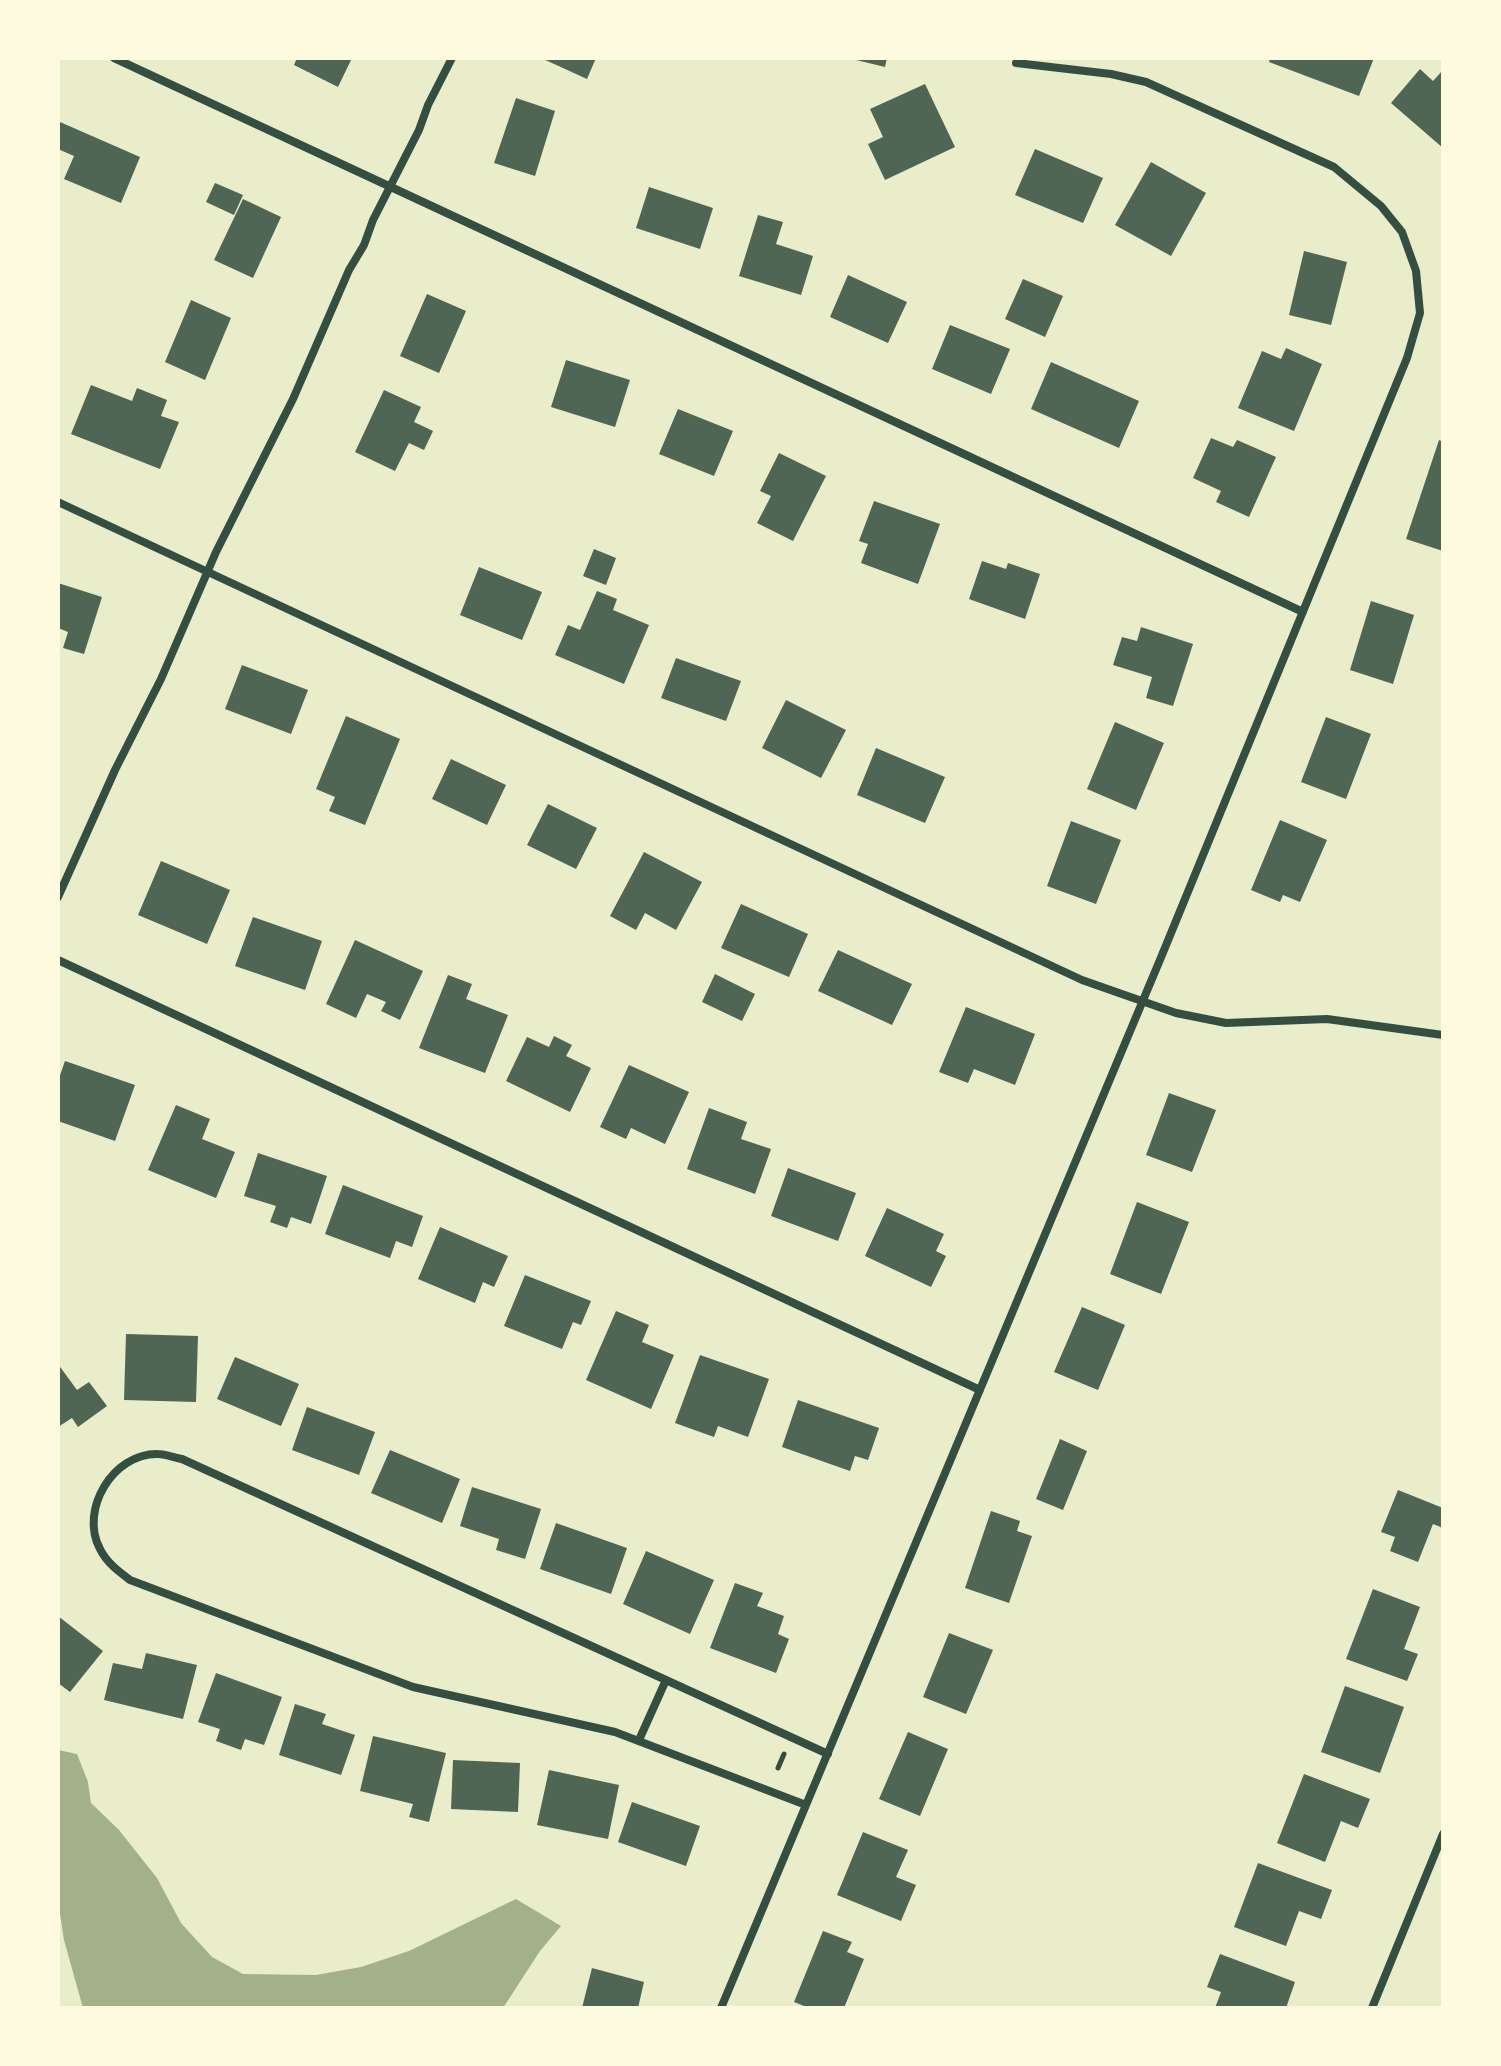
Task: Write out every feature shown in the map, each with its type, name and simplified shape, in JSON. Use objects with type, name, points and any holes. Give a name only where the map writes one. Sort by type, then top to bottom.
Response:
[{"type":"street","points":[[114,58],[1303,612]]},
{"type":"street","points":[[58,897],[208,572],[293,399],[349,270],[364,245],[373,220],[452,58]]},
{"type":"street","points":[[721,2008],[1143,1001],[1407,358],[1420,313],[1416,271],[1402,232],[1381,206],[1334,167],[1146,82],[1111,74],[1016,63]]},
{"type":"street","points":[[58,502],[1082,980],[1176,1013],[1226,1023],[1327,1019],[1443,1035]]},
{"type":"street","points":[[58,960],[980,1390]]},
{"type":"street","points":[[806,1805],[615,1732],[413,1687],[130,1580],[112,1566],[99,1547],[93,1525],[105,1481],[139,1457],[158,1454],[182,1459],[828,1754]]},
{"type":"street","points":[[639,1740],[666,1680]]},
{"type":"street","points":[[1372,2008],[1443,1834]]},
{"type":"path","points":[[778,1768],[785,1749]]},
{"type":"shaded area","points":[[58,1750],[77,1754],[88,1782],[91,1803],[119,1830],[157,1878],[181,1923],[212,1957],[243,1974],[316,1975],[361,1967],[409,1951],[516,1899],[561,1926],[540,1951],[503,2008],[83,2008],[64,1940],[58,1901]]},
{"type":"building","points":[[297,58],[352,58],[338,87],[294,65]]},
{"type":"building","points":[[541,58],[596,58],[587,79]]},
{"type":"building","points":[[848,58],[887,58],[885,67]]},
{"type":"building","points":[[1270,58],[1374,58],[1359,96],[1269,62]]},
{"type":"building","points":[[1420,69],[1433,81],[1443,70],[1443,148],[1391,103]]},
{"type":"building","points":[[925,84],[955,147],[885,180],[868,144],[883,137],[870,109]]},
{"type":"building","points":[[516,98],[555,111],[535,176],[494,163]]},
{"type":"building","points":[[60,122],[140,157],[121,203],[64,179],[74,156],[58,149]]},
{"type":"building","points":[[1035,149],[1103,178],[1083,223],[1015,195]]},
{"type":"building","points":[[1151,162],[1206,193],[1171,256],[1115,225]]},
{"type":"building","points":[[215,183],[243,195],[234,215],[206,202]]},
{"type":"building","points":[[649,187],[713,208],[700,249],[636,228]]},
{"type":"building","points":[[243,199],[281,217],[253,278],[214,260]]},
{"type":"building","points":[[758,215],[783,222],[776,244],[813,256],[801,295],[739,276]]},
{"type":"building","points":[[1304,251],[1347,262],[1331,325],[1289,315]]},
{"type":"building","points":[[848,275],[907,302],[888,343],[830,317]]},
{"type":"building","points":[[1023,279],[1063,296],[1045,337],[1005,319]]},
{"type":"building","points":[[427,294],[466,311],[439,373],[400,356]]},
{"type":"building","points":[[191,300],[231,318],[205,380],[165,362]]},
{"type":"building","points":[[950,325],[1010,349],[991,394],[932,369]]},
{"type":"building","points":[[1286,348],[1322,364],[1294,431],[1238,408],[1262,351],[1281,359]]},
{"type":"building","points":[[566,360],[630,380],[615,427],[551,407]]},
{"type":"building","points":[[1051,362],[1139,401],[1119,448],[1031,409]]},
{"type":"building","points":[[91,385],[132,401],[137,388],[167,400],[161,416],[179,422],[160,469],[71,434]]},
{"type":"building","points":[[384,390],[421,407],[414,422],[433,431],[424,450],[409,443],[395,471],[355,452]]},
{"type":"building","points":[[678,409],[733,431],[714,476],[659,454]]},
{"type":"building","points":[[1211,438],[1233,447],[1237,440],[1276,457],[1249,517],[1216,502],[1221,491],[1193,478]]},
{"type":"building","points":[[1439,440],[1443,442],[1443,551],[1406,539]]},
{"type":"building","points":[[779,453],[826,476],[793,541],[757,523],[771,496],[760,491]]},
{"type":"building","points":[[874,501],[940,524],[918,584],[861,563],[868,544],[859,541]]},
{"type":"building","points":[[594,549],[616,558],[606,585],[583,576]]},
{"type":"building","points":[[982,561],[1006,569],[1008,563],[1040,574],[1025,619],[969,599]]},
{"type":"building","points":[[479,567],[542,592],[522,640],[460,615]]},
{"type":"building","points":[[58,583],[102,597],[84,654],[63,648],[68,632],[58,628]]},
{"type":"building","points":[[597,591],[617,599],[613,610],[649,625],[624,684],[555,655],[568,625],[580,630]]},
{"type":"building","points":[[1371,601],[1414,615],[1393,684],[1350,670]]},
{"type":"building","points":[[1141,627],[1193,644],[1173,706],[1146,698],[1152,677],[1113,665],[1122,637],[1137,641]]},
{"type":"building","points":[[676,658],[741,681],[726,721],[661,698]]},
{"type":"building","points":[[242,665],[308,690],[291,734],[225,709]]},
{"type":"building","points":[[786,700],[846,730],[821,778],[762,748]]},
{"type":"building","points":[[346,716],[400,739],[365,825],[329,811],[335,797],[316,789]]},
{"type":"building","points":[[1326,717],[1371,734],[1346,799],[1301,782]]},
{"type":"building","points":[[1115,722],[1164,743],[1136,810],[1087,789]]},
{"type":"building","points":[[876,748],[945,777],[925,823],[857,795]]},
{"type":"building","points":[[451,759],[506,785],[487,825],[432,799]]},
{"type":"building","points":[[548,804],[597,828],[576,869],[527,845]]},
{"type":"building","points":[[1280,820],[1327,840],[1300,902],[1283,895],[1280,902],[1251,890]]},
{"type":"building","points":[[1071,821],[1121,840],[1096,904],[1047,886]]},
{"type":"building","points":[[644,852],[702,882],[676,930],[645,913],[636,930],[610,916]]},
{"type":"building","points":[[161,861],[230,890],[207,944],[138,915]]},
{"type":"building","points":[[741,904],[808,934],[789,977],[721,948]]},
{"type":"building","points":[[253,917],[322,941],[305,990],[235,966]]},
{"type":"building","points":[[355,940],[423,971],[400,1020],[381,1011],[386,1002],[367,994],[356,1018],[326,1004]]},
{"type":"building","points":[[838,950],[912,984],[892,1025],[818,991]]},
{"type":"building","points":[[715,974],[755,994],[742,1021],[702,1002]]},
{"type":"building","points":[[448,975],[472,984],[466,999],[508,1015],[485,1073],[419,1048]]},
{"type":"building","points":[[966,1007],[1035,1034],[1015,1085],[974,1069],[968,1083],[939,1072]]},
{"type":"building","points":[[554,1036],[572,1045],[566,1056],[591,1068],[570,1112],[506,1081],[527,1037],[549,1047]]},
{"type":"building","points":[[65,1061],[135,1085],[115,1141],[58,1121],[58,1081]]},
{"type":"building","points":[[629,1065],[689,1092],[665,1144],[631,1128],[626,1139],[600,1127]]},
{"type":"building","points":[[1169,1093],[1216,1110],[1192,1172],[1146,1155]]},
{"type":"building","points":[[176,1105],[210,1119],[202,1139],[235,1152],[216,1198],[148,1170]]},
{"type":"building","points":[[709,1108],[747,1122],[741,1139],[771,1149],[755,1194],[687,1169]]},
{"type":"building","points":[[258,1153],[327,1176],[311,1224],[291,1217],[287,1228],[270,1222],[276,1206],[244,1196]]},
{"type":"building","points":[[788,1168],[856,1193],[838,1241],[771,1216]]},
{"type":"building","points":[[343,1185],[423,1216],[412,1247],[396,1241],[390,1258],[325,1234]]},
{"type":"building","points":[[1137,1202],[1189,1222],[1161,1294],[1110,1274]]},
{"type":"building","points":[[887,1208],[944,1234],[936,1251],[946,1256],[931,1287],[865,1256]]},
{"type":"building","points":[[440,1227],[508,1256],[494,1287],[483,1282],[475,1303],[418,1279]]},
{"type":"building","points":[[525,1275],[591,1301],[581,1325],[573,1322],[562,1349],[504,1326]]},
{"type":"building","points":[[1082,1307],[1125,1325],[1098,1390],[1054,1372]]},
{"type":"building","points":[[616,1311],[649,1325],[642,1342],[674,1355],[651,1409],[586,1380]]},
{"type":"building","points":[[126,1334],[198,1336],[196,1402],[124,1400]]},
{"type":"building","points":[[700,1355],[769,1379],[748,1437],[718,1426],[714,1437],[675,1423]]},
{"type":"building","points":[[235,1357],[299,1384],[281,1426],[217,1399]]},
{"type":"building","points":[[58,1364],[77,1390],[89,1382],[107,1406],[78,1427],[72,1418],[58,1427]]},
{"type":"building","points":[[798,1400],[879,1428],[868,1460],[855,1456],[850,1471],[782,1447]]},
{"type":"building","points":[[307,1407],[375,1432],[359,1475],[292,1450]]},
{"type":"building","points":[[1060,1439],[1087,1451],[1063,1510],[1036,1499]]},
{"type":"building","points":[[390,1450],[460,1479],[442,1523],[371,1493]]},
{"type":"building","points":[[472,1487],[541,1509],[525,1559],[496,1550],[499,1539],[460,1526]]},
{"type":"building","points":[[1398,1490],[1443,1508],[1443,1528],[1433,1524],[1418,1562],[1390,1551],[1395,1537],[1381,1532]]},
{"type":"building","points":[[991,1511],[1020,1521],[1017,1531],[1032,1536],[1009,1603],[965,1588]]},
{"type":"building","points":[[556,1523],[627,1548],[611,1594],[540,1569]]},
{"type":"building","points":[[646,1551],[714,1580],[690,1634],[623,1604]]},
{"type":"building","points":[[735,1583],[763,1593],[757,1606],[784,1616],[778,1634],[789,1639],[776,1673],[710,1648]]},
{"type":"building","points":[[1373,1589],[1420,1607],[1404,1649],[1418,1654],[1407,1681],[1346,1659]]},
{"type":"building","points":[[58,1616],[103,1651],[70,1692],[58,1683]]},
{"type":"building","points":[[949,1633],[993,1650],[966,1714],[923,1697]]},
{"type":"building","points":[[146,1653],[197,1665],[183,1719],[104,1700],[113,1663],[142,1669]]},
{"type":"building","points":[[216,1673],[282,1697],[264,1745],[245,1739],[241,1750],[216,1741],[220,1729],[198,1722]]},
{"type":"building","points":[[1345,1686],[1404,1707],[1380,1773],[1321,1752]]},
{"type":"building","points":[[295,1704],[326,1714],[322,1724],[355,1735],[341,1775],[279,1755]]},
{"type":"building","points":[[908,1732],[948,1749],[920,1816],[879,1799]]},
{"type":"building","points":[[373,1736],[446,1753],[429,1822],[409,1817],[413,1804],[360,1791]]},
{"type":"building","points":[[453,1760],[520,1763],[518,1812],[451,1809]]},
{"type":"building","points":[[549,1770],[619,1785],[608,1839],[537,1825]]},
{"type":"building","points":[[1304,1774],[1370,1799],[1358,1828],[1341,1821],[1325,1862],[1277,1843]]},
{"type":"building","points":[[632,1802],[700,1826],[686,1866],[618,1842]]},
{"type":"building","points":[[863,1832],[908,1850],[896,1877],[916,1885],[901,1921],[837,1895]]},
{"type":"building","points":[[1258,1863],[1332,1890],[1321,1919],[1299,1911],[1286,1946],[1234,1927]]},
{"type":"building","points":[[823,1931],[852,1942],[847,1952],[864,1959],[844,2008],[809,2008],[794,2002]]},
{"type":"building","points":[[1220,1954],[1295,1982],[1286,2008],[1215,2008],[1221,1992],[1207,1987]]},
{"type":"building","points":[[592,1968],[644,1982],[638,2008],[582,2008]]}]
